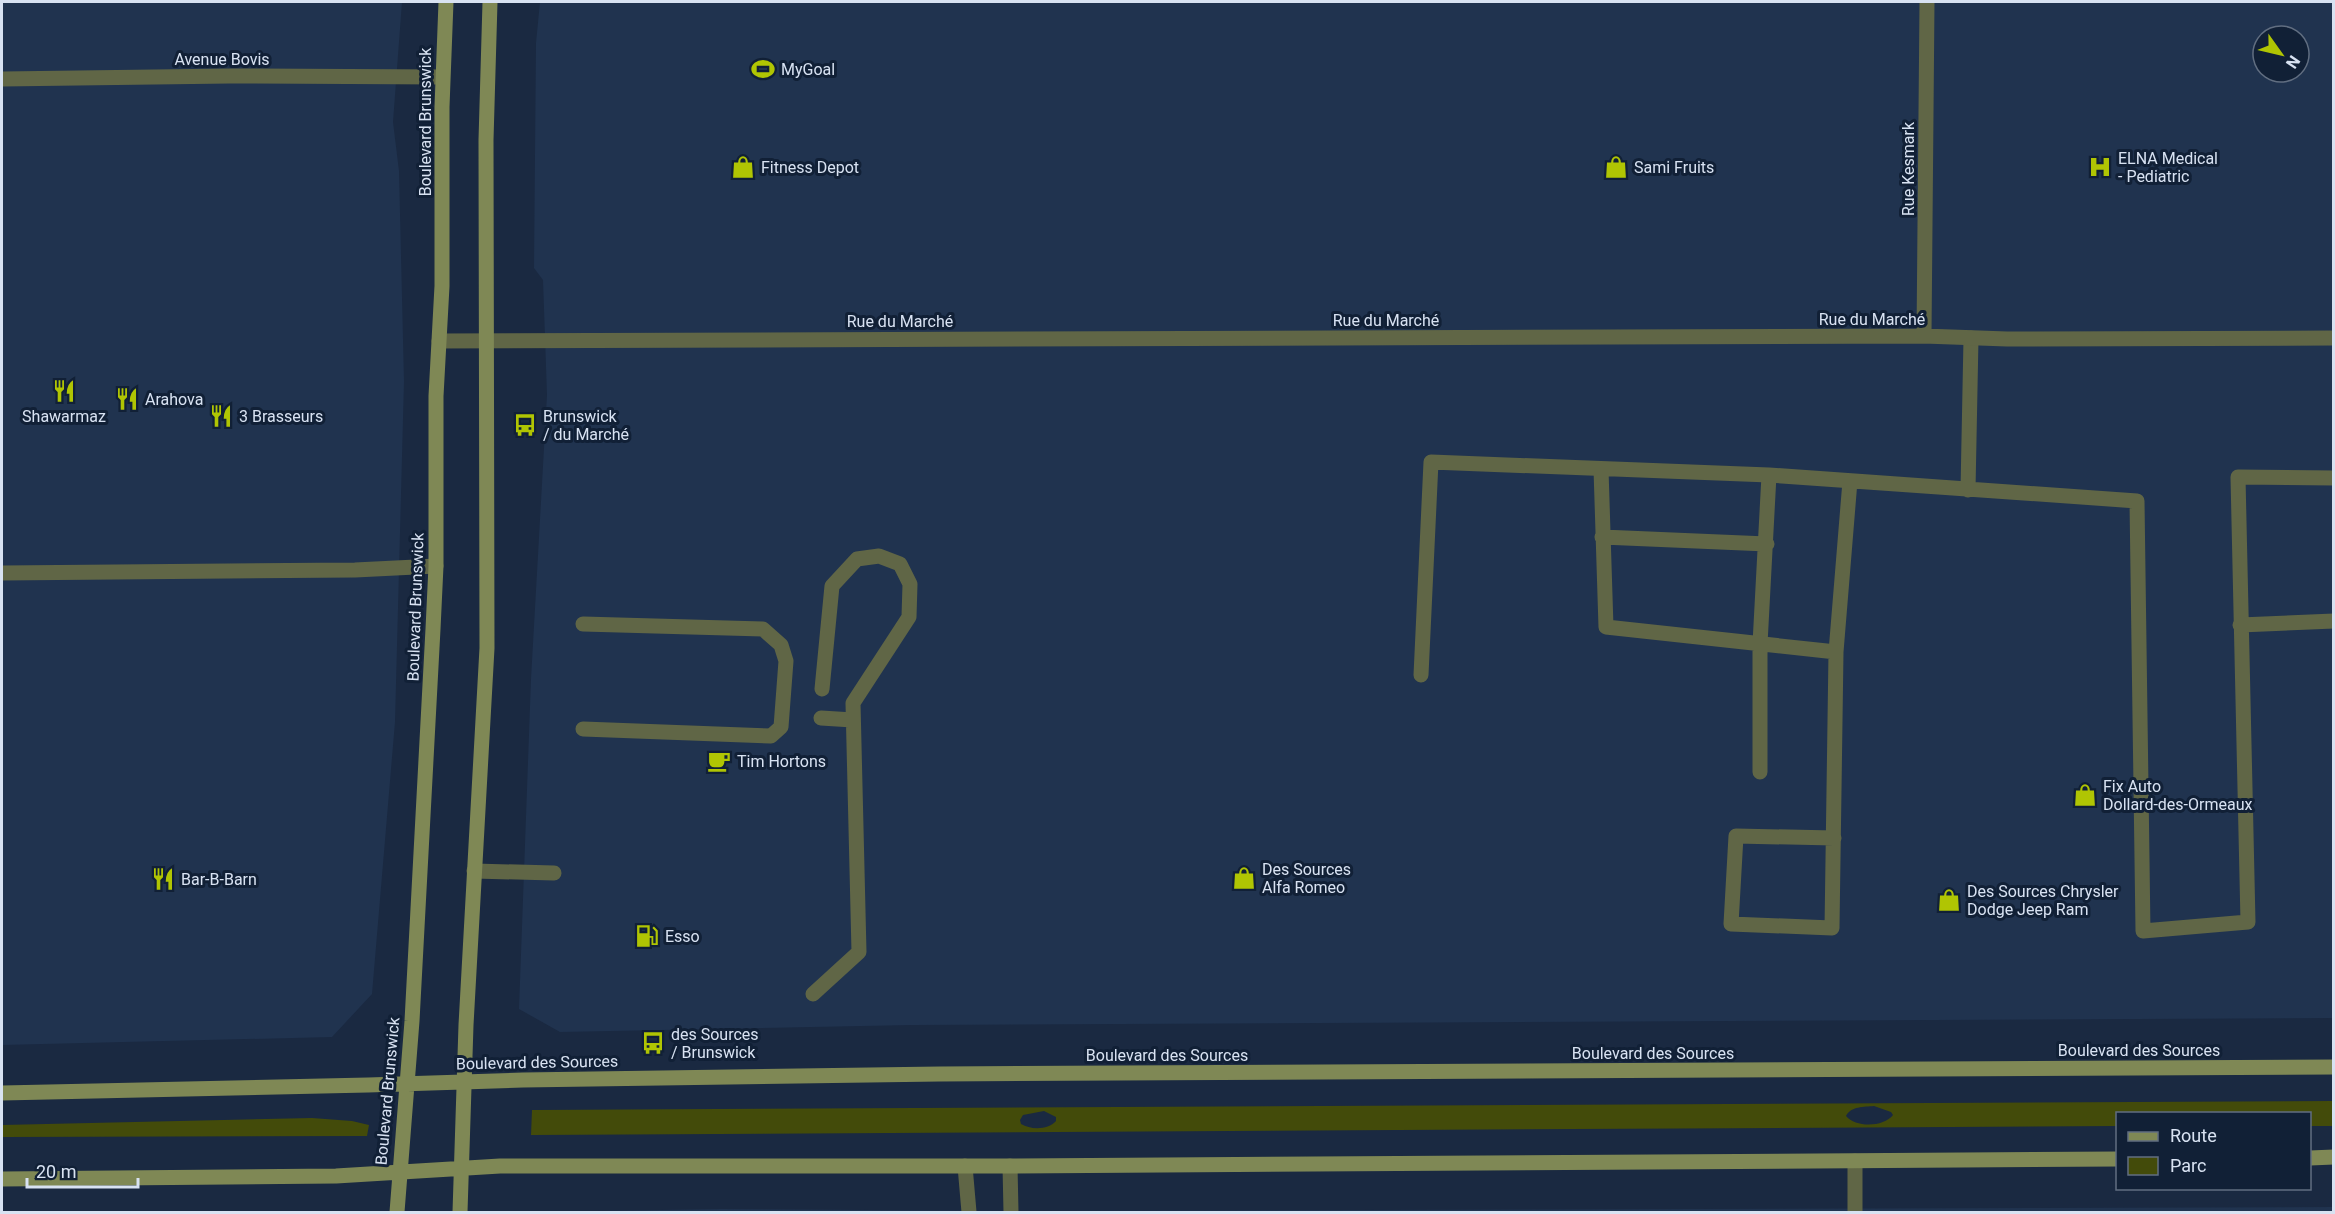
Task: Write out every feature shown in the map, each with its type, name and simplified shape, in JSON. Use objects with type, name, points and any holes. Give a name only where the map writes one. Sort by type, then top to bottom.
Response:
[{"type":"main road","name":"Boulevard Brunswick","points":[[397,1212],[407,1084],[436,566],[436,396],[442,286],[442,77],[446,2]]},
{"type":"main road","points":[[460,1212],[474,871],[487,648],[486,140],[490,2]]},
{"type":"main road","name":"Boulevard des Sources","points":[[2,1093],[464,1081],[940,1074],[2334,1067]]},
{"type":"main road","points":[[2311,1158],[2334,1157]]},
{"type":"main road","points":[[2,1179],[336,1176],[461,1169],[583,1166],[1010,1166],[2116,1159]]},
{"type":"street","name":"Rue Kesmark","points":[[1924,336],[1927,2]]},
{"type":"street","name":"Avenue Bovis","points":[[2,79],[230,76],[442,77]]},
{"type":"street","name":"Rue du Marché","points":[[439,341],[1924,336],[2334,338]]},
{"type":"street","points":[[1968,490],[1971,338]]},
{"type":"street","points":[[1421,675],[1431,462],[1768,475],[2137,501],[2144,932],[2248,922],[2238,477],[2334,478]]},
{"type":"street","points":[[1601,469],[1606,627],[1836,652]]},
{"type":"street","points":[[1760,772],[1760,644],[1767,544],[1768,475]]},
{"type":"street","points":[[1834,838],[1736,836],[1731,924],[1834,928],[1836,652],[1850,481]]},
{"type":"street","points":[[1602,537],[1767,544]]},
{"type":"street","points":[[813,994],[859,952],[853,703],[909,617],[910,584],[900,564],[879,556],[857,559],[832,586],[822,689]]},
{"type":"street","points":[[2,573],[355,570],[436,566]]},
{"type":"street","points":[[2240,625],[2334,621]]},
{"type":"street","points":[[583,624],[763,629],[781,645],[786,661],[781,727],[771,736],[583,729]]},
{"type":"street","points":[[821,718],[853,720]]},
{"type":"street","points":[[474,871],[554,873]]},
{"type":"street","points":[[1855,1161],[1855,1212]]},
{"type":"street","points":[[965,1166],[969,1212]]},
{"type":"street","points":[[1010,1166],[1011,1212]]},
{"type":"shaded area","points":[[2,2],[402,2],[393,122],[399,171],[404,381],[395,722],[372,994],[332,1037],[2,1045]]},
{"type":"shaded area","points":[[540,2],[2333,2],[2333,1018],[912,1025],[560,1032],[519,1009],[531,679],[547,395],[543,280],[534,268],[536,43]]},
{"type":"shaded area","points":[[2334,1207],[2333,1212],[536,1212],[721,1209],[1035,1211]]},
{"type":"green space","points":[[2334,1101],[2333,1126],[2311,1126],[2311,1112],[2116,1112],[2116,1126],[531,1135],[532,1110]],"holes":[[[1874,1106],[1891,1112],[1893,1115],[1889,1119],[1877,1124],[1856,1123],[1846,1116],[1854,1109],[1862,1107]],[[1044,1111],[1056,1117],[1053,1124],[1039,1128],[1021,1124],[1020,1120],[1023,1115]]]},
{"type":"green space","points":[[312,1118],[352,1121],[369,1125],[367,1136],[2,1137],[2,1125]]},
{"type":"place","name":"MyGoal","points":[[763,69]]},
{"type":"place","name":"Fitness Depot","points":[[743,167]]},
{"type":"place","name":"Sami Fruits","points":[[1616,167]]},
{"type":"place","name":"ELNA Medical - Pediatric","points":[[2100,167]]},
{"type":"place","name":"Shawarmaz","points":[[64,391]]},
{"type":"place","name":"Arahova","points":[[127,399]]},
{"type":"place","name":"3 Brasseurs","points":[[221,416]]},
{"type":"place","name":"Brunswick / du Marché","points":[[525,425]]},
{"type":"place","name":"Tim Hortons","points":[[719,761]]},
{"type":"place","name":"Fix Auto Dollard-des-Ormeaux","points":[[2085,795]]},
{"type":"place","name":"Des Sources Alfa Romeo","points":[[1244,878]]},
{"type":"place","name":"Bar-B-Barn","points":[[163,879]]},
{"type":"place","name":"Des Sources Chrysler Dodge Jeep Ram","points":[[1949,900]]},
{"type":"place","name":"Esso","points":[[647,936]]},
{"type":"place","name":"des Sources / Brunswick","points":[[653,1043]]}]
